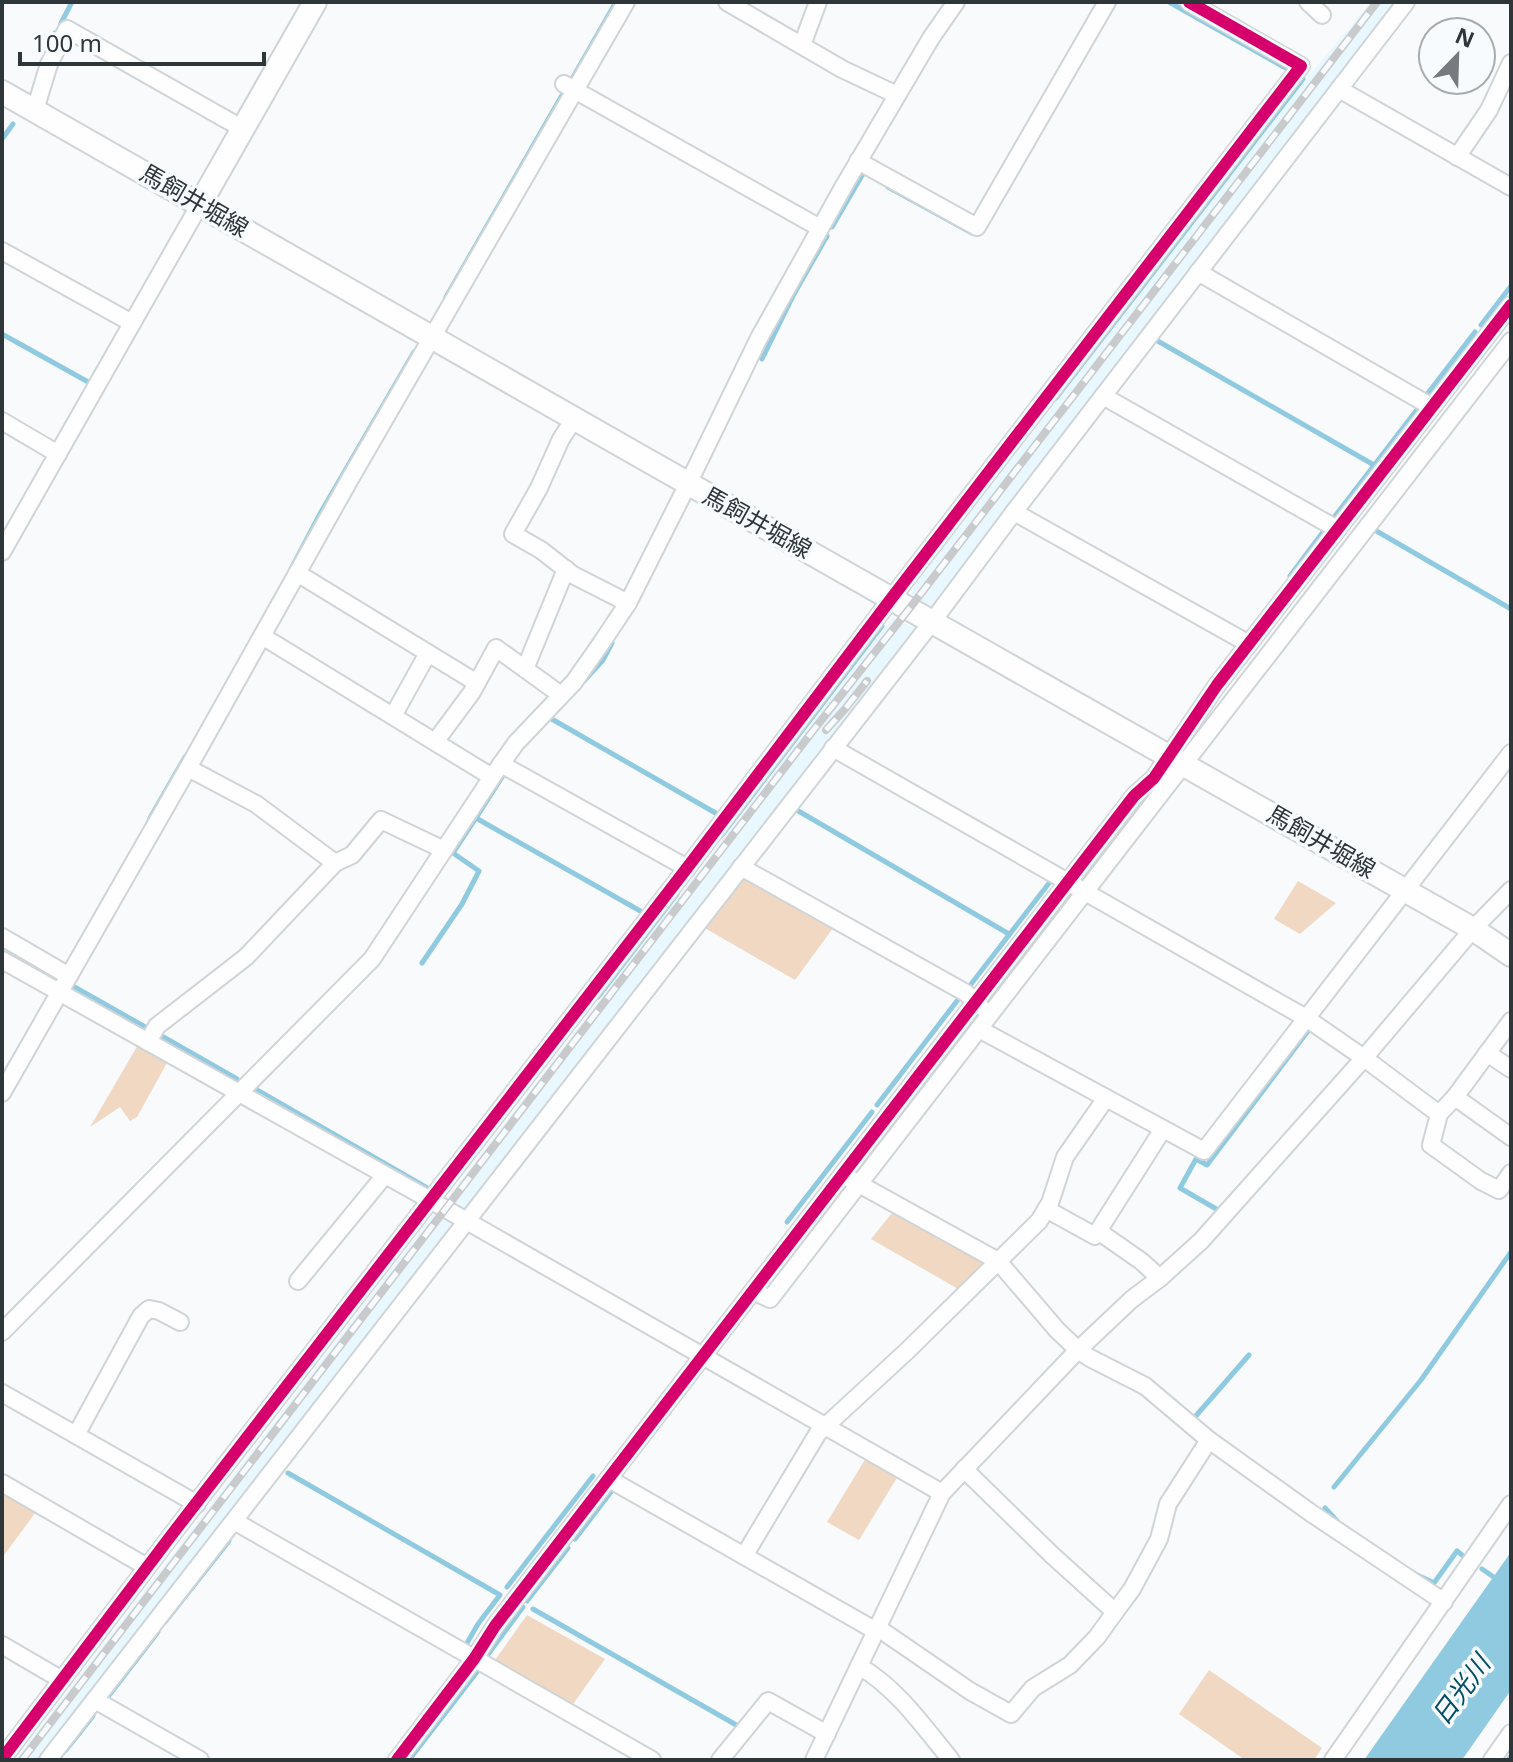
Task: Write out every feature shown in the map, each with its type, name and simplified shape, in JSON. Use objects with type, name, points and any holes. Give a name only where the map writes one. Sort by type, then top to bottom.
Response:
[{"type":"main road","points":[[200,204],[315,2]]},
{"type":"main road","name":"馬飼井堀線","points":[[2,92],[1473,929],[1511,955]]},
{"type":"street","points":[[2,1093],[432,338],[570,87],[626,2]]},
{"type":"street","points":[[727,2],[842,69],[897,95]]},
{"type":"street","points":[[802,45],[818,2]]},
{"type":"street","points":[[2,1332],[372,959],[496,770],[516,743],[574,682],[628,603],[759,338],[858,161],[956,2]]},
{"type":"street","points":[[858,161],[977,227],[1107,2]]},
{"type":"street","points":[[2,1759],[1301,66],[1189,2]]},
{"type":"street","points":[[1308,2],[1322,15]]},
{"type":"street","points":[[48,1760],[932,622],[1406,2]]},
{"type":"street","points":[[35,110],[49,64],[67,29],[243,129]]},
{"type":"street","points":[[1457,157],[1489,110],[1511,63]]},
{"type":"street","points":[[570,87],[820,228]]},
{"type":"street","points":[[1339,89],[1511,187]]},
{"type":"street","points":[[2,552],[200,204]]},
{"type":"street","points":[[2,251],[132,323]]},
{"type":"street","points":[[1198,272],[1432,407]]},
{"type":"street","points":[[397,1760],[474,1659],[495,1626],[1134,796],[1176,760],[1217,685],[1511,305]]},
{"type":"street","points":[[753,1291],[770,1299],[1085,892],[1176,760],[1511,341]]},
{"type":"street","points":[[1103,396],[1337,529]]},
{"type":"street","points":[[574,419],[513,534],[566,569],[628,603]]},
{"type":"street","points":[[2,421],[58,454]]},
{"type":"street","points":[[1014,512],[1249,644]]},
{"type":"street","points":[[2,513],[19,522]]},
{"type":"street","points":[[525,669],[566,569]]},
{"type":"street","points":[[297,573],[477,683]]},
{"type":"street","points":[[262,636],[435,742],[687,868]]},
{"type":"street","points":[[435,742],[477,683],[496,648],[561,695]]},
{"type":"street","points":[[393,716],[428,653]]},
{"type":"street","points":[[833,748],[1306,1018],[1439,1114]]},
{"type":"street","points":[[741,867],[966,993],[976,1002],[984,1022],[1106,1098],[1204,1151],[1511,753]]},
{"type":"street","points":[[188,768],[256,804],[335,863]]},
{"type":"street","points":[[148,1042],[157,1026],[246,957],[335,863],[352,855],[381,820],[444,850]]},
{"type":"street","points":[[720,1760],[768,1701],[823,1750],[859,1666],[942,1493],[1078,1350],[1201,1241],[1364,1058],[1473,929],[1511,890]]},
{"type":"street","points":[[2,937],[69,976]]},
{"type":"street","points":[[2,960],[942,1493]]},
{"type":"street","points":[[1511,1021],[1439,1114],[1431,1145],[1481,1181],[1499,1190],[1511,1173]]},
{"type":"street","points":[[1487,1053],[1511,1069]]},
{"type":"street","points":[[1455,1097],[1511,1137]]},
{"type":"street","points":[[744,1556],[818,1433],[907,1351],[1039,1221],[1050,1203],[1065,1157],[1106,1098]]},
{"type":"street","points":[[1046,1209],[1095,1236],[1163,1129]]},
{"type":"street","points":[[298,1281],[385,1175]]},
{"type":"street","points":[[842,1175],[998,1261],[1078,1350],[1145,1386],[1209,1440],[1444,1602]]},
{"type":"street","points":[[1098,1231],[1160,1278]]},
{"type":"street","points":[[76,1435],[141,1316],[149,1309],[180,1322]]},
{"type":"street","points":[[2,1393],[197,1504]]},
{"type":"street","points":[[609,1479],[877,1629],[970,1691],[1011,1714],[1033,1688],[1070,1665],[1097,1637],[1132,1589],[1159,1539],[1168,1504],[1209,1440]]},
{"type":"street","points":[[964,1469],[1115,1612]]},
{"type":"street","points":[[2,1483],[147,1567]]},
{"type":"street","points":[[1333,1760],[1511,1504]]},
{"type":"street","points":[[234,1521],[652,1760]]},
{"type":"street","points":[[2,1645],[62,1680]]},
{"type":"street","points":[[859,1666],[873,1674],[912,1711],[951,1760]]},
{"type":"street","points":[[95,1700],[200,1760]]},
{"type":"street","points":[[1492,1760],[1511,1733]]},
{"type":"shaded area","points":[[1371,2],[1398,2],[932,607],[911,594],[915,584],[1308,77]]},
{"type":"shaded area","points":[[893,617],[915,629],[464,1213],[444,1202]]},
{"type":"shaded area","points":[[750,876],[836,924],[795,980],[703,927],[740,878]]},
{"type":"shaded area","points":[[1298,881],[1336,903],[1300,934],[1274,919]]},
{"type":"shaded area","points":[[138,1045],[168,1061],[137,1117],[130,1121],[120,1107],[90,1127]]},
{"type":"shaded area","points":[[896,1208],[985,1258],[986,1264],[960,1290],[871,1239]]},
{"type":"shaded area","points":[[435,1212],[455,1224],[40,1760],[15,1760]]},
{"type":"shaded area","points":[[866,1458],[898,1476],[859,1540],[827,1522]]},
{"type":"shaded area","points":[[2,1488],[38,1509],[2,1558]]},
{"type":"shaded area","points":[[527,1615],[605,1659],[571,1707],[493,1663]]},
{"type":"shaded area","points":[[1209,1670],[1322,1748],[1314,1760],[1245,1760],[1179,1714]]},
{"type":"water","name":"日光川","points":[[1511,1552],[1511,1690],[1462,1760],[1364,1760]]},
{"type":"waterway","points":[[61,23],[72,2]]},
{"type":"waterway","points":[[572,79],[616,2]]},
{"type":"waterway","points":[[1169,2],[1291,71]]},
{"type":"waterway","points":[[51,41],[55,33]]},
{"type":"waterway","points":[[1056,398],[1303,79]]},
{"type":"waterway","points":[[446,297],[565,90]]},
{"type":"waterway","points":[[2,139],[13,124]]},
{"type":"waterway","points":[[832,227],[864,172],[866,174]]},
{"type":"waterway","points":[[888,187],[972,233]]},
{"type":"waterway","points":[[762,359],[827,236]]},
{"type":"waterway","points":[[1481,325],[1511,286]]},
{"type":"waterway","points":[[1428,393],[1475,332]]},
{"type":"waterway","points":[[2,334],[90,383]]},
{"type":"waterway","points":[[1156,340],[1374,465]]},
{"type":"waterway","points":[[292,567],[414,352]]},
{"type":"waterway","points":[[1332,520],[1419,407]]},
{"type":"waterway","points":[[1290,576],[1326,528]]},
{"type":"waterway","points":[[1373,529],[1511,609]]},
{"type":"waterway","points":[[722,835],[882,626]]},
{"type":"waterway","points":[[584,681],[603,660],[612,643]]},
{"type":"waterway","points":[[546,722],[550,718],[719,815]]},
{"type":"waterway","points":[[150,818],[185,757]]},
{"type":"waterway","points":[[476,818],[504,774]]},
{"type":"waterway","points":[[795,809],[1009,934]]},
{"type":"waterway","points":[[422,963],[462,904],[479,871],[453,853],[476,818],[642,912]]},
{"type":"waterway","points":[[968,988],[1053,878]]},
{"type":"waterway","points":[[598,997],[677,894]]},
{"type":"waterway","points":[[71,985],[147,1028]]},
{"type":"waterway","points":[[877,1105],[960,997]]},
{"type":"waterway","points":[[1218,1210],[1180,1188],[1196,1159],[1207,1165],[1311,1027]]},
{"type":"waterway","points":[[160,1035],[237,1079]]},
{"type":"waterway","points":[[257,1090],[429,1189]]},
{"type":"waterway","points":[[787,1222],[872,1112]]},
{"type":"waterway","points":[[1334,1487],[1421,1380],[1511,1252]]},
{"type":"waterway","points":[[1194,1418],[1249,1355]]},
{"type":"waterway","points":[[288,1473],[500,1595],[467,1643]]},
{"type":"waterway","points":[[507,1587],[593,1476]]},
{"type":"waterway","points":[[575,1539],[614,1488],[616,1490]]},
{"type":"waterway","points":[[1325,1508],[1338,1522]]},
{"type":"waterway","points":[[165,1622],[229,1541]]},
{"type":"waterway","points":[[527,1601],[568,1548]]},
{"type":"waterway","points":[[1413,1573],[1434,1583],[1457,1551],[1462,1555]]},
{"type":"waterway","points":[[1482,1569],[1498,1580]]},
{"type":"waterway","points":[[486,1657],[523,1607]]},
{"type":"waterway","points":[[533,1609],[738,1726]]},
{"type":"waterway","points":[[107,1698],[158,1632]]},
{"type":"waterway","points":[[409,1760],[477,1672]]},
{"type":"waterway","points":[[66,1750],[93,1716]]},
{"type":"waterway","points":[[1508,1760],[1511,1756]]},
{"type":"railway","points":[[22,1760],[1377,2]]},
{"type":"railway","points":[[826,730],[867,681]]},
{"type":"cycle path","points":[[2,1759],[1301,66],[1189,2]]},
{"type":"cycle path","points":[[397,1760],[474,1659],[495,1626],[1134,796],[1154,778],[1217,685],[1511,305]]}]
